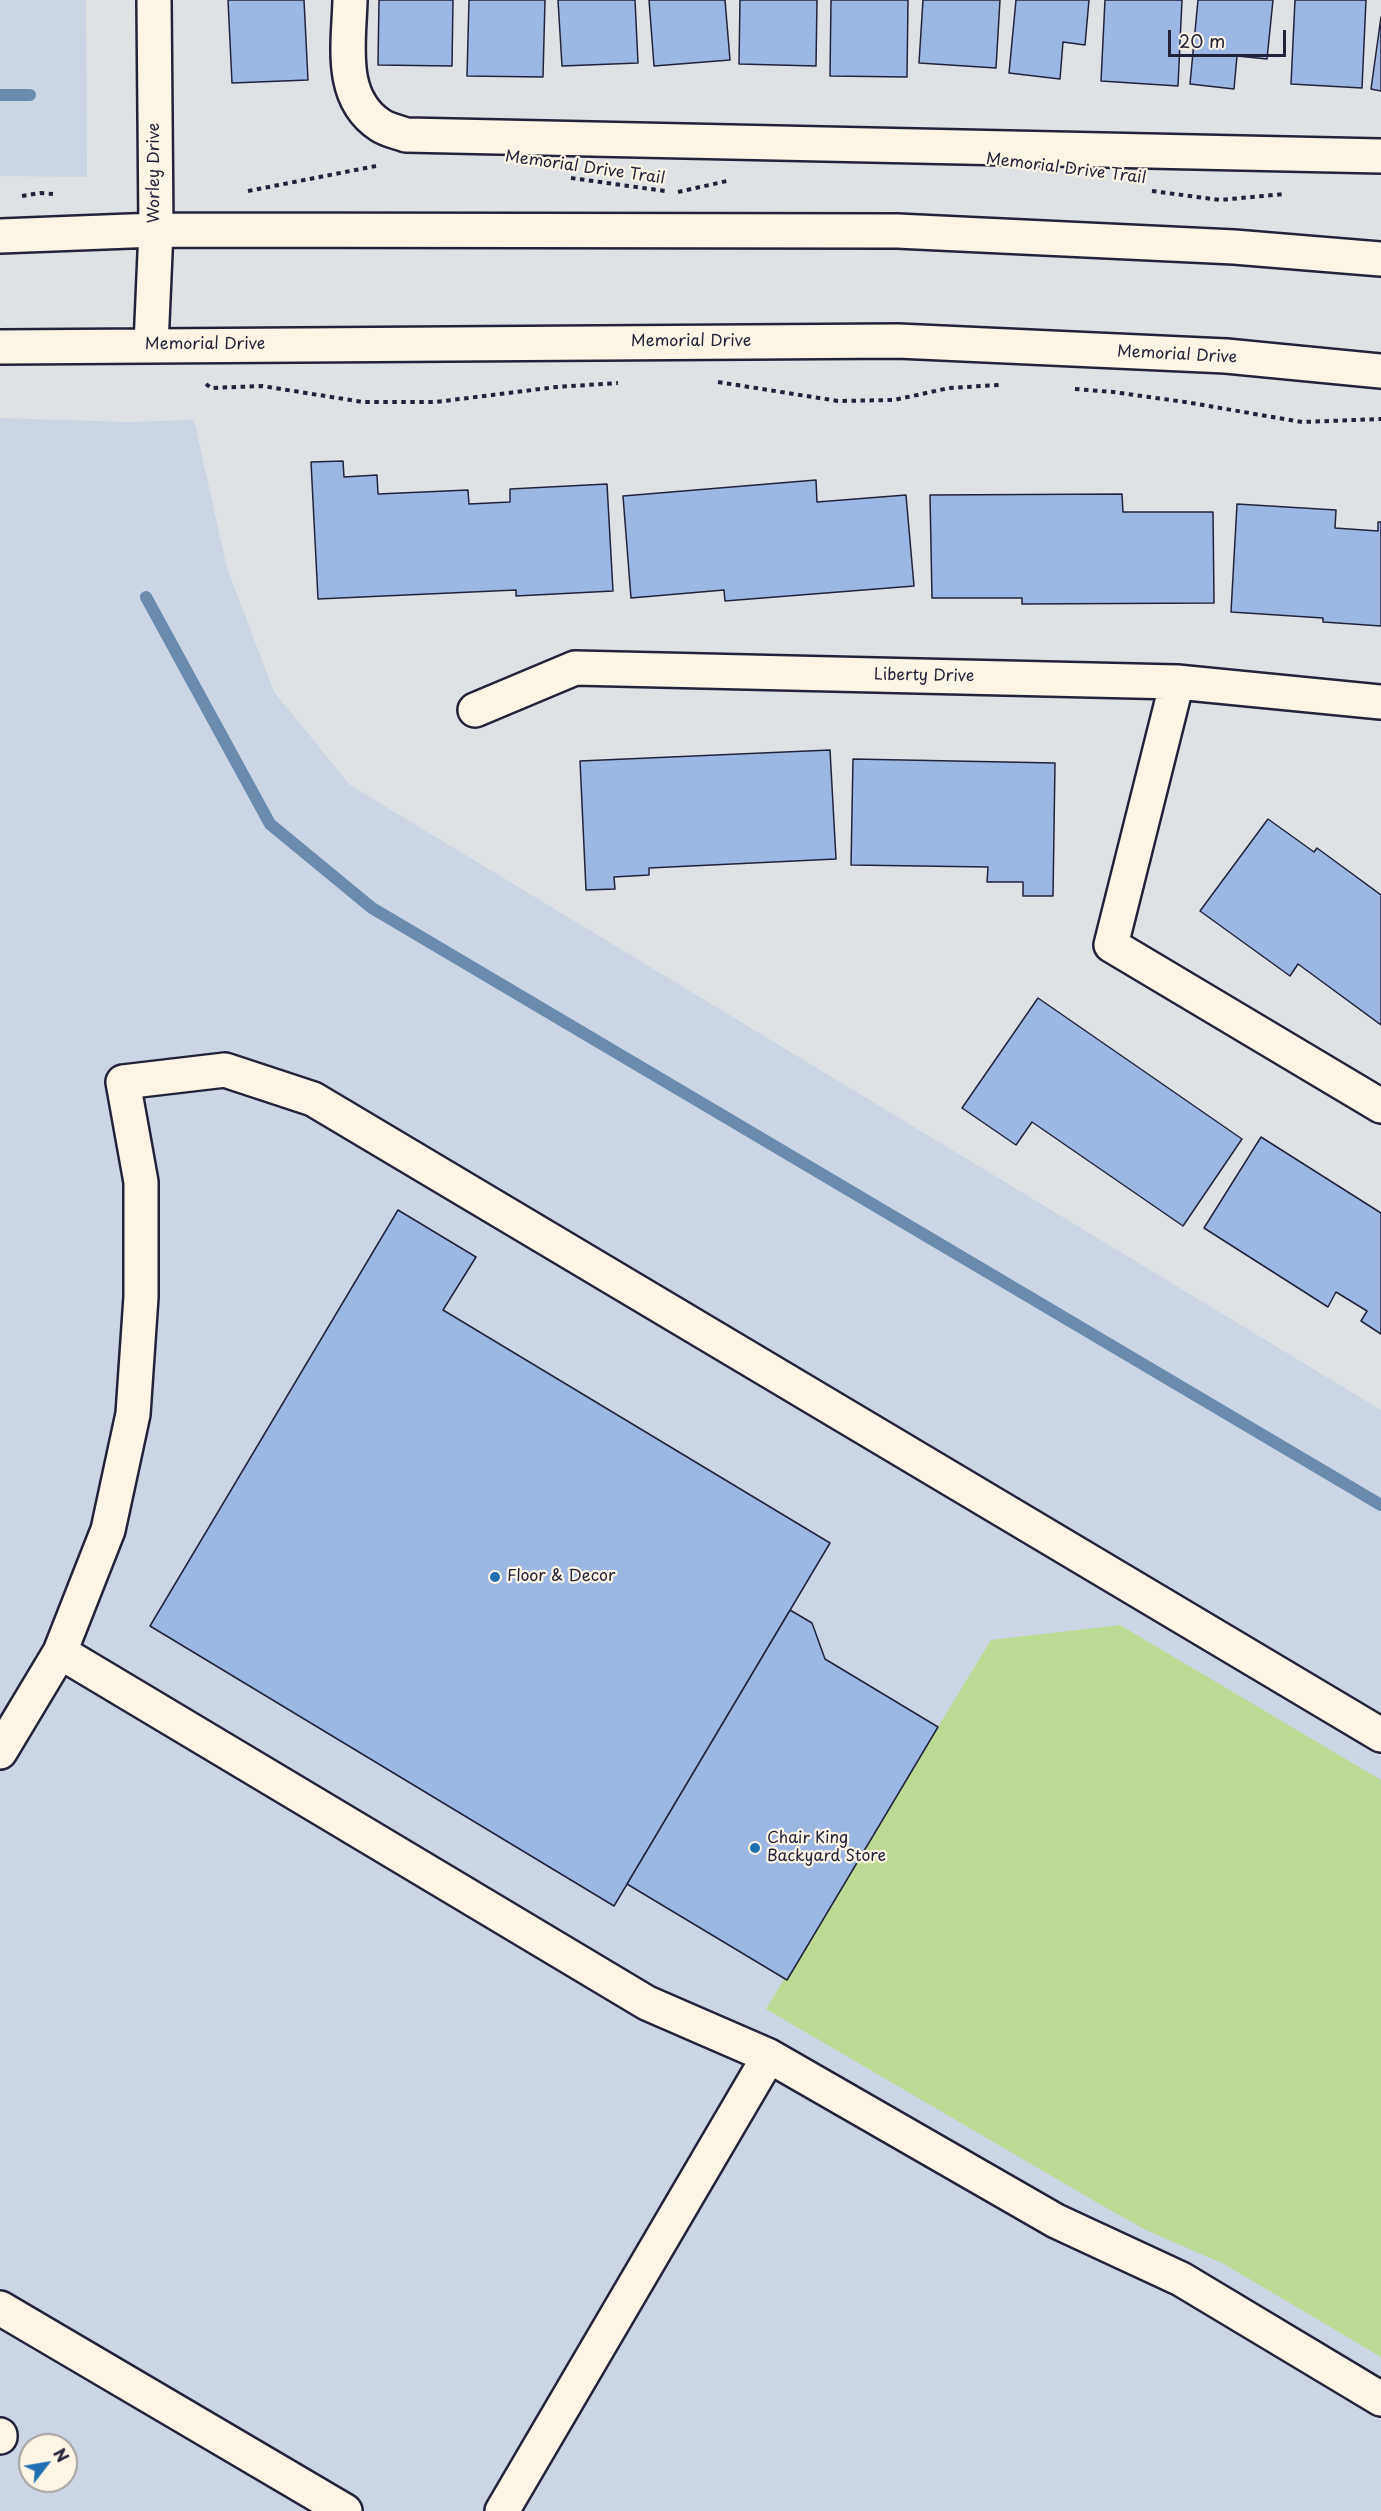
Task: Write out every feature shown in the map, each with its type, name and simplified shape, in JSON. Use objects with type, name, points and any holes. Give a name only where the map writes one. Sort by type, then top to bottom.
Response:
[{"type":"street","name":"Worley Drive","points":[[151,345],[156,230],[154,0]]},
{"type":"street","points":[[350,0],[348,76],[355,95],[366,113],[381,126],[406,135],[1381,156]]},
{"type":"street","points":[[0,236],[156,230],[897,231],[1234,247],[1381,259]]},
{"type":"street","name":"Memorial Drive","points":[[0,347],[898,341],[1226,356],[1381,371]]},
{"type":"street","name":"Liberty Drive","points":[[475,710],[575,668],[1177,682],[1381,702]]},
{"type":"street","points":[[1177,682],[1111,945],[1381,1106]]},
{"type":"street","points":[[0,1752],[60,1652],[108,1530],[133,1414],[141,1297],[141,1182],[123,1082],[225,1070],[313,1099],[1381,1735]]},
{"type":"street","points":[[60,1652],[647,2003],[769,2056],[1056,2221],[1181,2279],[1381,2399]]},
{"type":"street","points":[[502,2511],[769,2056]]},
{"type":"street","points":[[0,2308],[345,2511]]},
{"type":"path","points":[[245,191],[381,165]]},
{"type":"path","name":"Memorial Drive Trail","points":[[564,177],[674,192],[730,181]]},
{"type":"path","name":"Memorial Drive Trail","points":[[1150,190],[1220,200],[1287,193]]},
{"type":"path","points":[[12,197],[40,193],[58,195]]},
{"type":"path","points":[[711,380],[838,401],[894,400],[949,388],[1008,385]]},
{"type":"path","points":[[202,382],[211,388],[262,386],[363,402],[436,402],[556,387],[626,382]]},
{"type":"path","points":[[1067,389],[1124,393],[1302,422],[1381,419]]},
{"type":"shaded area","points":[[0,0],[86,0],[87,177],[0,176]]},
{"type":"shaded area","points":[[0,418],[127,422],[194,420],[227,568],[274,692],[350,785],[1381,1410],[1381,2511],[0,2511]]},
{"type":"green space","points":[[1120,1625],[1381,1780],[1381,2357],[1224,2264],[1146,2230],[1103,2206],[766,2009],[991,1640]]},
{"type":"building","points":[[228,0],[304,0],[308,80],[232,83]]},
{"type":"building","points":[[379,0],[453,0],[452,66],[378,65]]},
{"type":"building","points":[[469,0],[545,0],[543,77],[467,76]]},
{"type":"building","points":[[558,0],[635,0],[638,63],[562,66]]},
{"type":"building","points":[[649,0],[725,0],[730,60],[654,66]]},
{"type":"building","points":[[740,0],[817,0],[816,66],[739,64]]},
{"type":"building","points":[[831,0],[908,0],[907,77],[830,76]]},
{"type":"building","points":[[923,0],[1000,0],[996,68],[919,63]]},
{"type":"building","points":[[1016,0],[1089,0],[1085,45],[1063,42],[1060,79],[1009,73]]},
{"type":"building","points":[[1105,0],[1182,0],[1178,86],[1101,81]]},
{"type":"building","points":[[1198,0],[1273,0],[1267,59],[1237,56],[1234,89],[1190,84]]},
{"type":"building","points":[[1295,0],[1366,0],[1362,88],[1291,84]]},
{"type":"building","points":[[1381,17],[1381,91],[1371,89]]},
{"type":"building","points":[[343,461],[344,477],[377,475],[378,494],[468,490],[469,504],[510,502],[510,489],[607,484],[613,591],[516,596],[516,590],[318,599],[311,462]]},
{"type":"building","points":[[816,480],[817,502],[906,495],[914,586],[725,601],[724,590],[631,598],[623,496]]},
{"type":"building","points":[[1122,494],[1123,512],[1213,512],[1214,603],[1022,604],[1022,598],[932,598],[930,495]]},
{"type":"building","points":[[1237,504],[1336,510],[1335,528],[1378,531],[1378,522],[1381,522],[1381,626],[1323,622],[1323,618],[1231,612]]},
{"type":"building","points":[[830,750],[836,859],[649,868],[649,875],[614,877],[615,889],[586,890],[580,761]]},
{"type":"building","points":[[853,759],[1055,763],[1053,896],[1023,896],[1023,882],[987,882],[988,867],[851,865]]},
{"type":"building","points":[[1268,819],[1314,852],[1317,848],[1381,895],[1381,1025],[1298,964],[1290,976],[1200,911]]},
{"type":"building","points":[[1038,998],[1242,1139],[1183,1226],[1032,1122],[1016,1145],[962,1108]]},
{"type":"building","points":[[1261,1137],[1381,1213],[1381,1334],[1361,1321],[1367,1311],[1336,1292],[1328,1307],[1204,1228]]},
{"type":"building","name":"Floor & Decor","points":[[398,1210],[476,1257],[443,1310],[830,1543],[614,1906],[150,1626]]},
{"type":"building","points":[[790,1610],[812,1623],[825,1659],[938,1727],[787,1980],[627,1884]]},
{"type":"waterway","points":[[0,95],[30,95]]},
{"type":"waterway","points":[[146,597],[270,824],[372,908],[1381,1505]]},
{"type":"place","name":"Floor & Decor","points":[[495,1577]]},
{"type":"place","name":"Chair King Backyard Store","points":[[755,1848]]}]
